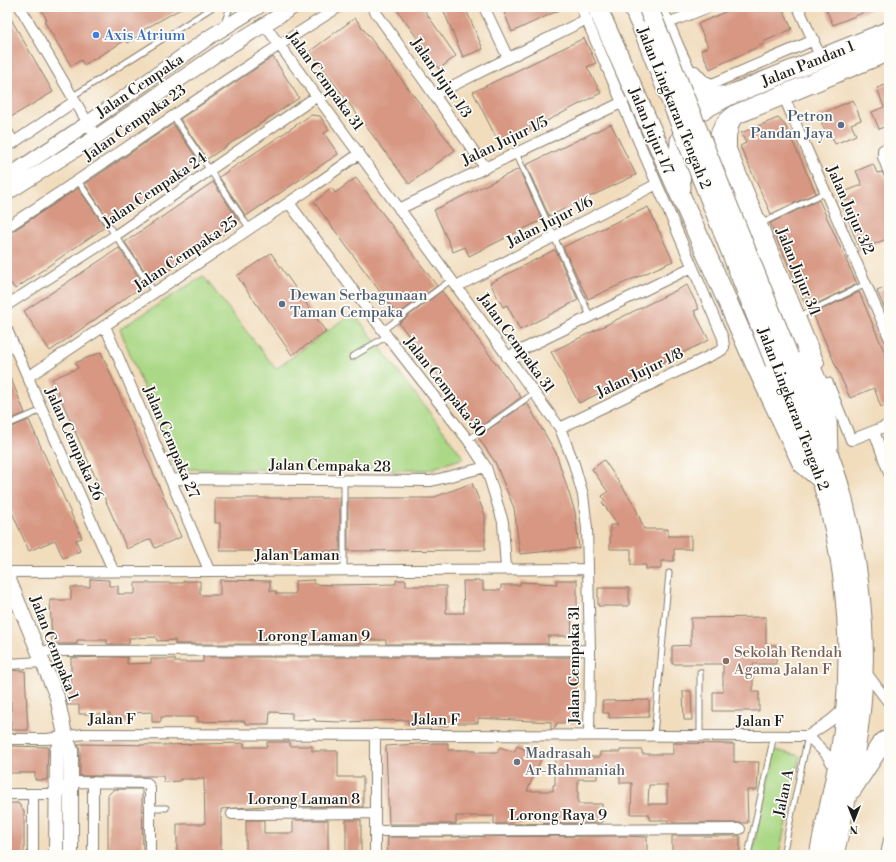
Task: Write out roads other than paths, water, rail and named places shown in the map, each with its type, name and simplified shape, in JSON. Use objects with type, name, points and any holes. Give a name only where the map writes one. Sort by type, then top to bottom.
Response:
[{"type":"highway","name":"Jalan Lingkaran Tengah 2","points":[[633,7],[782,360],[828,454],[841,494],[853,545],[861,598],[862,666],[861,704],[847,796],[834,855]]},
{"type":"highway","name":"Jalan Lingkaran Tengah 2","points":[[648,7],[782,360],[822,480],[831,515],[838,550],[847,612],[848,658],[846,707],[836,773],[819,855]]},
{"type":"highway","points":[[657,7],[691,82],[705,94],[714,96],[728,96]]},
{"type":"highway","points":[[592,13],[683,205],[802,463],[822,480]]},
{"type":"highway","name":"Jalan Pandan 1","points":[[683,205],[679,156],[680,141],[686,127],[696,113],[728,96],[889,31]]},
{"type":"highway","name":"Jalan Pandan 1","points":[[737,114],[889,51]]},
{"type":"highway","points":[[737,114],[722,128],[718,146],[823,396],[827,418],[828,454]]},
{"type":"highway","points":[[847,796],[880,746],[885,741],[889,741]]},
{"type":"main road","name":"Jalan Cempaka","points":[[7,193],[96,137],[264,24],[293,7]]},
{"type":"main road","name":"Jalan Cempaka","points":[[7,177],[88,123],[249,10]]},
{"type":"main road","name":"Jalan Cempaka 1","points":[[7,575],[57,697],[64,735],[71,750],[71,855]]},
{"type":"main road","points":[[56,855],[57,750],[64,735]]},
{"type":"street","points":[[20,7],[96,137]]},
{"type":"street","name":"Jalan Cempaka 23","points":[[7,226],[78,181],[172,115],[279,44],[339,7]]},
{"type":"street","name":"Jalan Jujur 1/3","points":[[372,7],[485,167]]},
{"type":"street","points":[[484,7],[508,58]]},
{"type":"street","name":"Jalan Jujur 1/7","points":[[581,7],[592,13],[623,102],[723,338]]},
{"type":"street","points":[[666,7],[696,73],[702,80],[712,84],[814,40]]},
{"type":"street","points":[[673,21],[709,7]]},
{"type":"street","points":[[798,7],[821,58]]},
{"type":"street","points":[[434,95],[508,58],[592,13]]},
{"type":"street","name":"Jalan Cempaka 31","points":[[264,24],[560,428],[574,464],[583,495],[587,528],[590,650],[589,735]]},
{"type":"street","name":"Jalan Jujur 3/2","points":[[783,95],[889,337]]},
{"type":"street","name":"Jalan Cempaka 24","points":[[7,305],[116,236],[317,96]]},
{"type":"street","points":[[7,131],[10,145],[74,99]]},
{"type":"street","name":"Jalan Jujur 1/5","points":[[399,209],[623,102]]},
{"type":"street","name":"Jalan Jujur 3/1","points":[[737,114],[731,136],[731,149],[851,440],[874,431]]},
{"type":"street","points":[[889,148],[883,150],[882,157],[889,173]]},
{"type":"street","name":"Jalan Cempaka 25","points":[[28,377],[289,203],[359,154]]},
{"type":"street","name":"Jalan Jujur 1/6","points":[[454,284],[657,184]]},
{"type":"street","name":"Jalan Cempaka 30","points":[[289,203],[385,333],[468,440],[486,467],[503,522],[506,569]]},
{"type":"street","points":[[507,357],[692,267]]},
{"type":"street","name":"Jalan Cempaka 27","points":[[105,326],[209,570]]},
{"type":"street","name":"Jalan Cempaka 26","points":[[7,330],[114,570]]},
{"type":"street","name":"Jalan Jujur 1/8","points":[[560,428],[722,350],[724,347],[723,338]]},
{"type":"street","points":[[889,425],[874,431],[889,473]]},
{"type":"street","name":"Jalan Cempaka 28","points":[[171,479],[431,482],[486,467]]},
{"type":"street","name":"Jalan Laman","points":[[7,572],[114,570],[588,569]]},
{"type":"street","name":"Lorong Laman 9","points":[[7,664],[41,657],[590,650]]},
{"type":"street","points":[[862,666],[889,703]]},
{"type":"street","points":[[836,773],[827,755],[808,736],[830,721],[846,707]]},
{"type":"street","points":[[375,734],[375,855]]},
{"type":"street","name":"Jalan F","points":[[7,739],[46,739],[64,735],[375,734],[808,736]]},
{"type":"street","points":[[7,794],[56,794],[71,782],[142,781],[147,783],[150,788],[150,855]]},
{"type":"street","points":[[93,782],[93,855]]},
{"type":"street","points":[[33,794],[33,855]]},
{"type":"street","name":"Lorong Laman 8","points":[[232,814],[375,814]]},
{"type":"street","name":"Lorong Raya 9","points":[[375,831],[740,829]]},
{"type":"street","points":[[886,855],[889,840]]},
{"type":"lane","points":[[74,99],[213,7]]},
{"type":"lane","points":[[223,29],[230,7]]},
{"type":"lane","points":[[172,115],[250,229]]},
{"type":"lane","points":[[516,152],[590,316]]},
{"type":"lane","points":[[78,181],[155,293]]},
{"type":"lane","points":[[762,223],[826,192]]},
{"type":"lane","points":[[352,357],[454,284]]},
{"type":"lane","points":[[800,316],[866,284]]},
{"type":"lane","points":[[468,440],[534,393]]},
{"type":"lane","points":[[7,425],[42,410]]},
{"type":"lane","points":[[344,481],[344,570]]},
{"type":"lane","points":[[654,735],[669,573]]},
{"type":"lane","points":[[700,672],[700,735]]},
{"type":"lane","points":[[748,855],[774,735]]},
{"type":"lane","name":"Jalan A","points":[[783,855],[808,736]]},
{"type":"lane","points":[[150,808],[166,808]]},
{"type":"place","name":"Axis Atrium","points":[[96,35]]},
{"type":"place","name":"Petron Pandan Jaya","points":[[841,125]]},
{"type":"place","name":"Dewan Serbagunaan Taman Cempaka","points":[[282,304]]},
{"type":"place","name":"Sekolah Rendah Agama Jalan F","points":[[726,661]]},
{"type":"place","name":"Madrasah Ar-Rahmaniah","points":[[517,762]]}]
